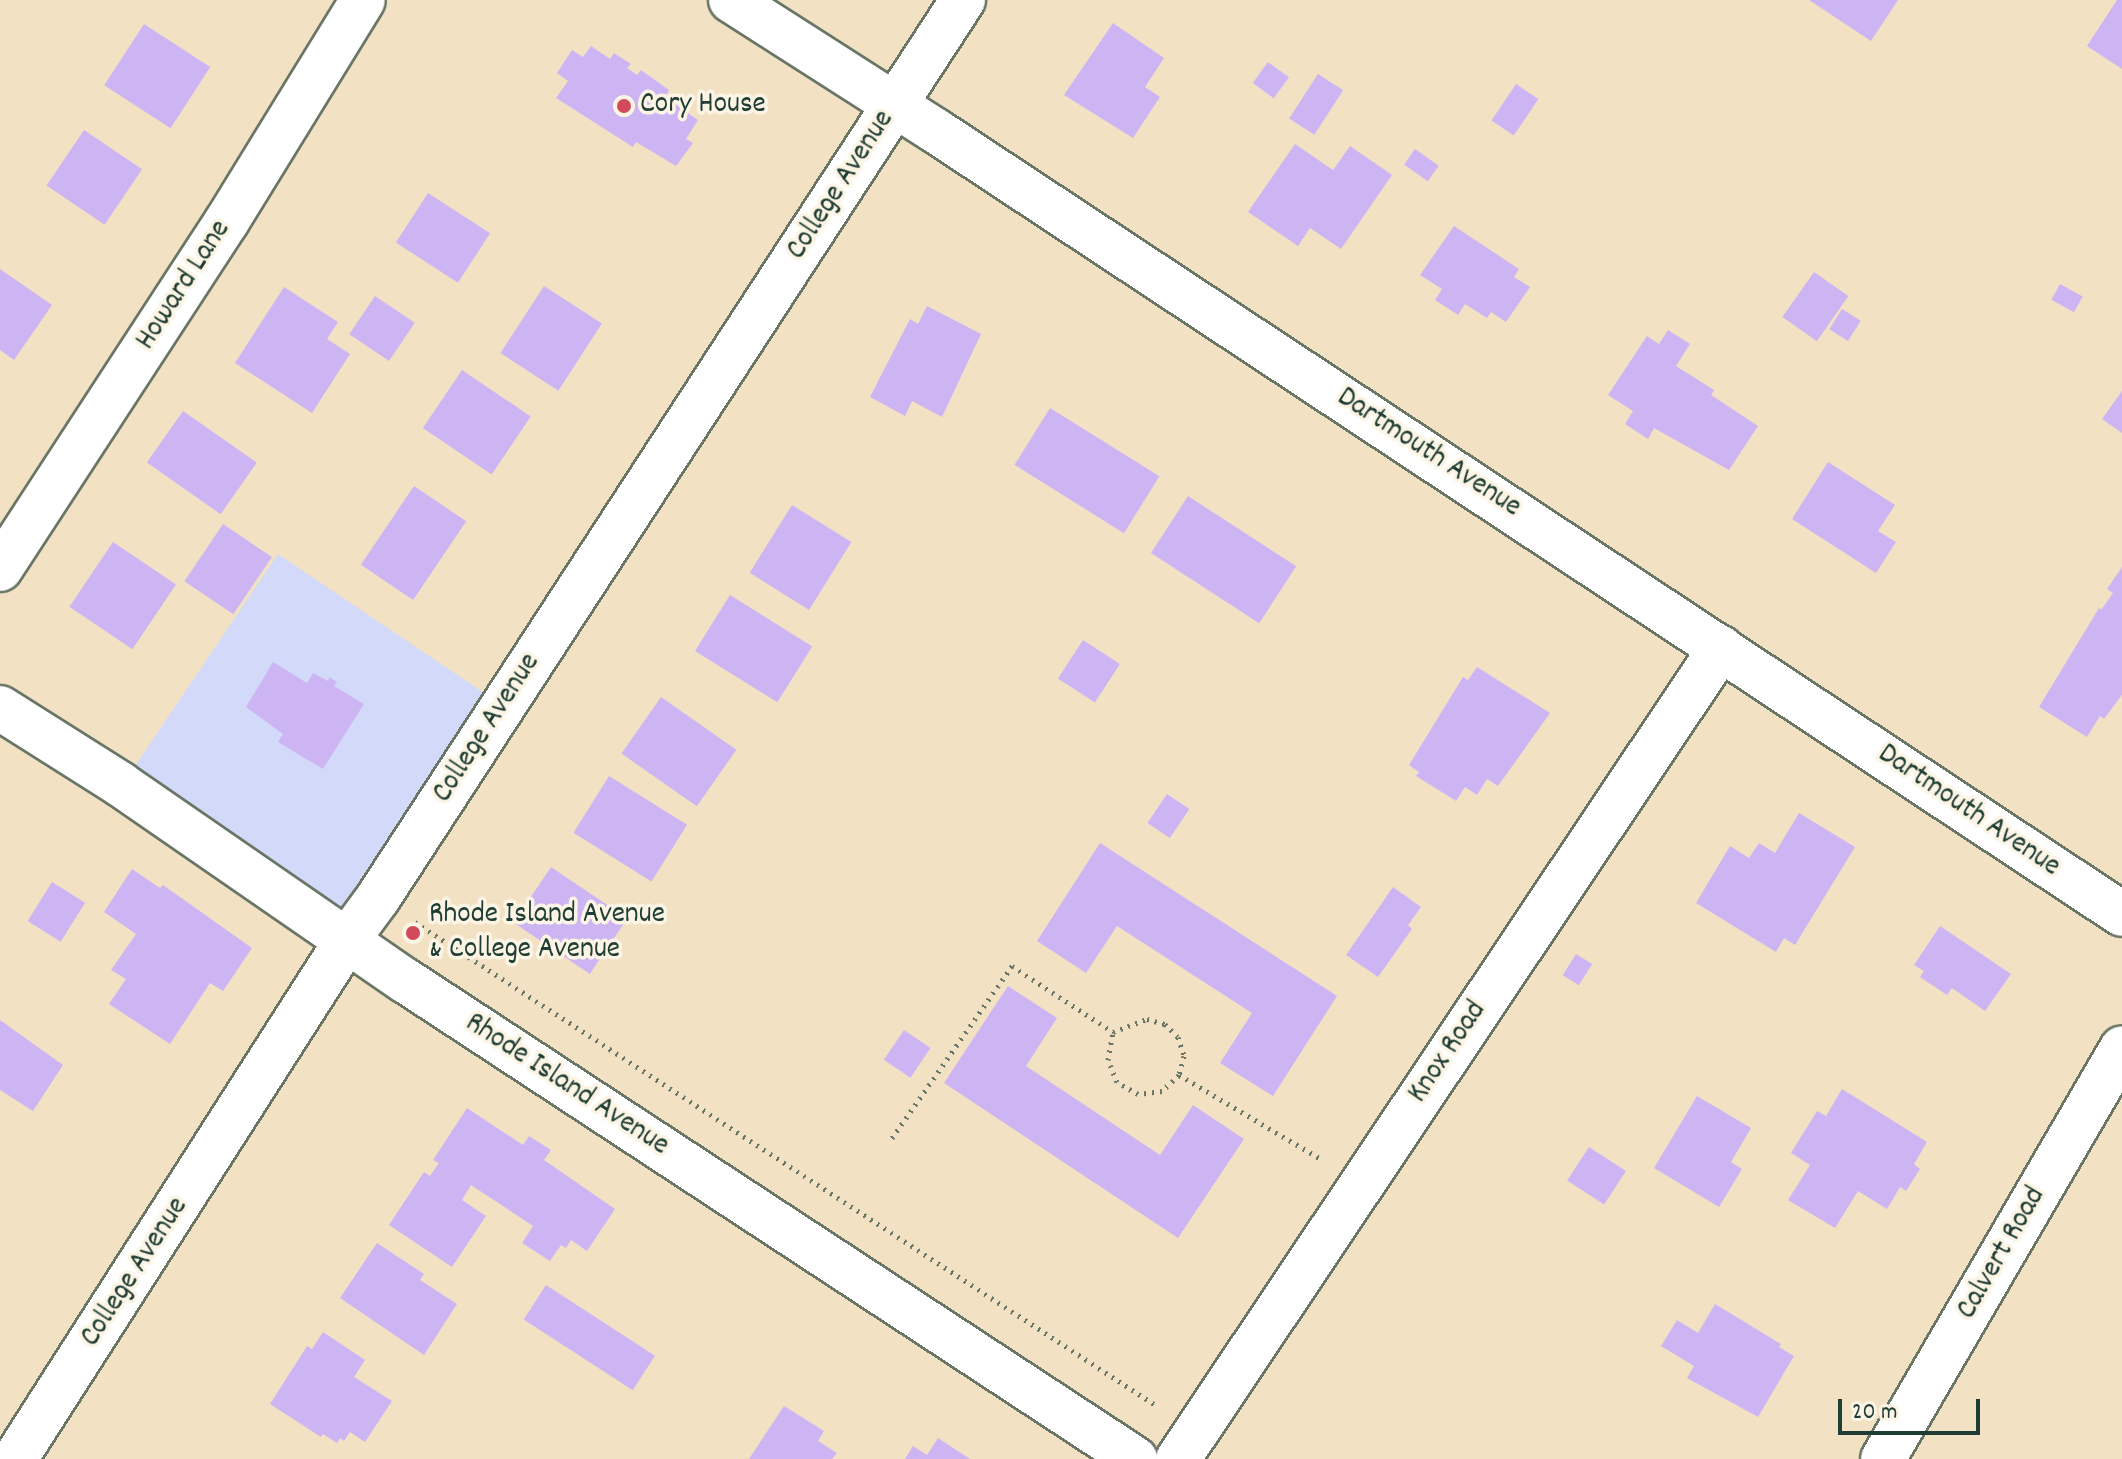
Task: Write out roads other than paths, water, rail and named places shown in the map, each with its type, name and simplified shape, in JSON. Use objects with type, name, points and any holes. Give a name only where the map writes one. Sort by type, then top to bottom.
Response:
[{"type":"street","name":"Howard Lane","points":[[0,569],[227,221],[363,0]]},
{"type":"street","name":"Dartmouth Avenue","points":[[731,0],[2122,914]]},
{"type":"street","name":"College Avenue","points":[[15,1459],[347,940],[378,898],[963,0]]},
{"type":"street","name":"Knox Road","points":[[1178,1459],[1721,648]]},
{"type":"street","name":"Rhode Island Avenue","points":[[0,708],[120,784],[347,940],[1135,1459]]},
{"type":"street","name":"Calvert Road","points":[[1883,1459],[2122,1048]]},
{"type":"place","name":"Cory House","points":[[624,106]]},
{"type":"place","name":"Rhode Island Avenue & College Avenue","points":[[413,933]]}]
